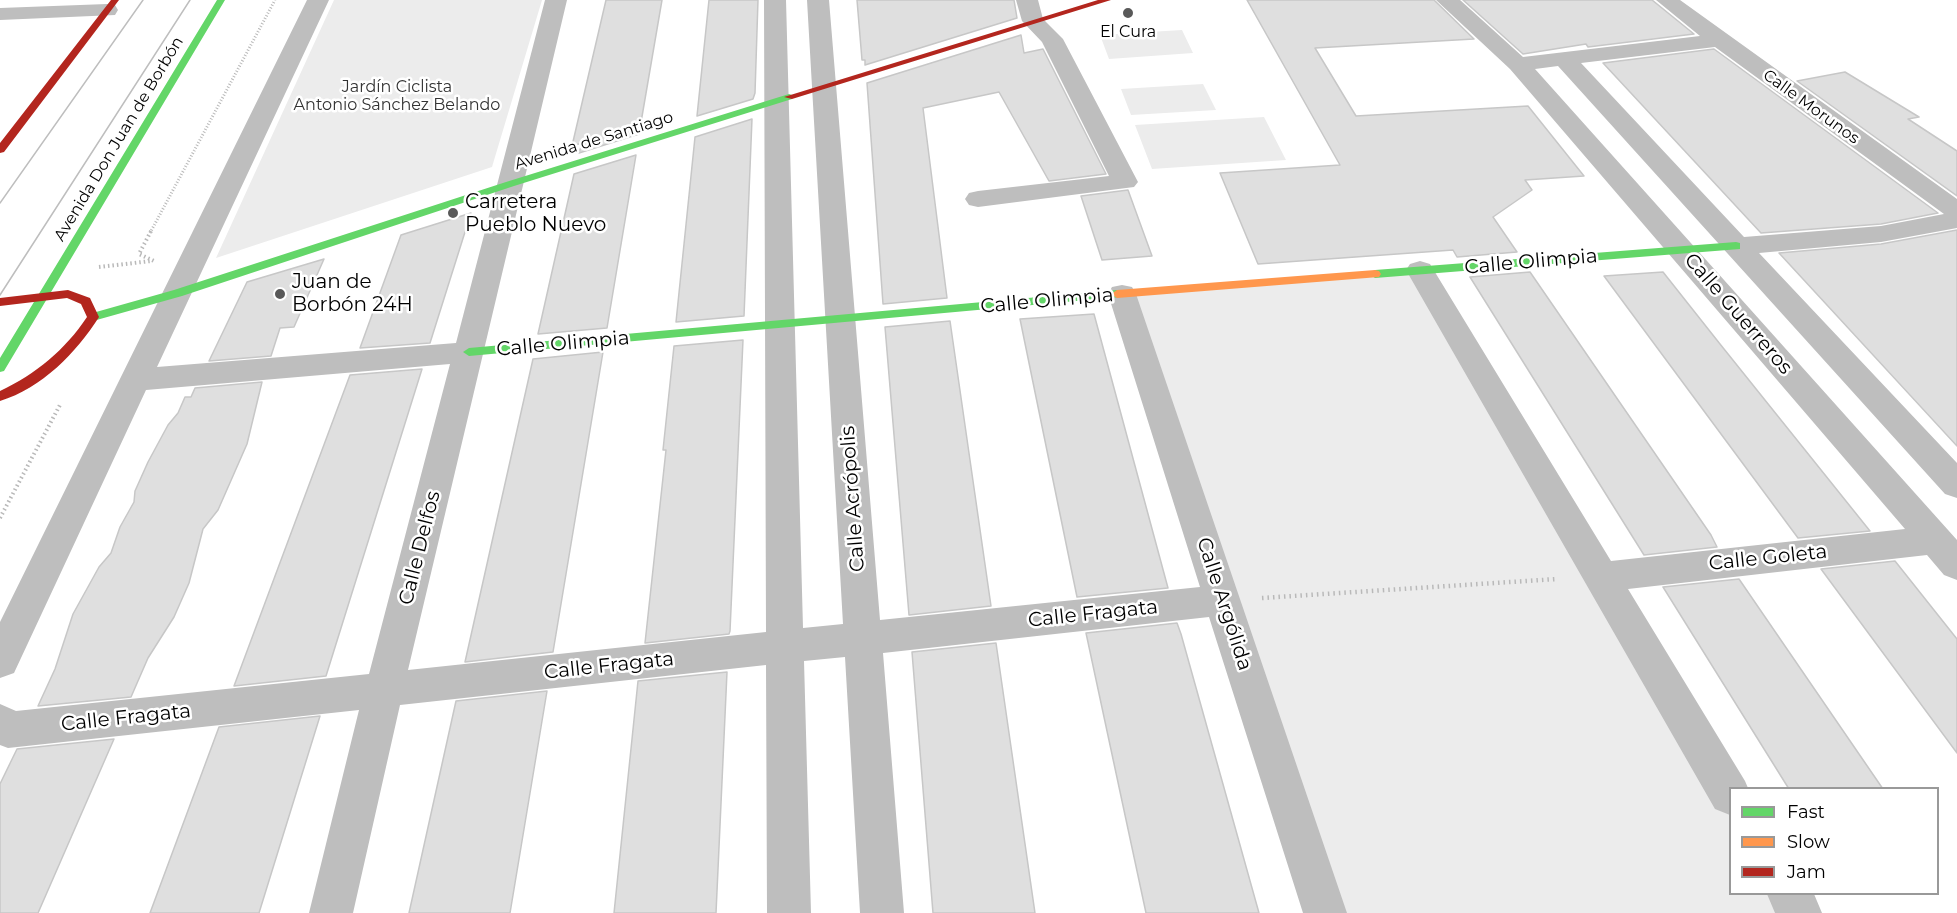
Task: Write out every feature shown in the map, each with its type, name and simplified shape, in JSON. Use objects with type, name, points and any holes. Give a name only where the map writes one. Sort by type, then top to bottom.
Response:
[{"type":"street","name":"Avenida Don Juan de Borbón","points":[[0,368],[221,0]]},
{"type":"street","points":[[0,661],[136,380],[173,295],[318,0]]},
{"type":"street","name":"Calle Delfos","points":[[331,913],[384,690],[556,0]]},
{"type":"street","points":[[775,0],[789,913]]},
{"type":"street","name":"Calle Acrópolis","points":[[818,0],[882,913]]},
{"type":"street","name":"Avenida de Santiago","points":[[93,316],[173,295],[510,184],[777,101],[1030,10],[1107,0]]},
{"type":"street","name":"Calle Guerreros","points":[[1447,0],[1518,64],[1946,552]]},
{"type":"street","name":"Calle Morunos","points":[[1668,0],[1719,40],[1957,211]]},
{"type":"street","points":[[0,14],[111,5]]},
{"type":"street","points":[[0,150],[111,5]]},
{"type":"street","points":[[978,199],[1125,182],[1052,39],[1030,10]]},
{"type":"street","points":[[1518,64],[1719,40]]},
{"type":"street","points":[[1564,59],[1957,485]]},
{"type":"street","name":"Calle Olimpia","points":[[136,380],[1122,294],[1881,234],[1957,220]]},
{"type":"street","points":[[1420,270],[1729,792]]},
{"type":"street","points":[[0,302],[68,294],[86,301],[93,316],[85,332],[52,366],[31,382],[0,396]]},
{"type":"street","name":"Calle Argólida","points":[[1122,294],[1325,913]]},
{"type":"street","name":"Calle Goleta","points":[[1601,577],[1946,552]]},
{"type":"street","name":"Calle Fragata","points":[[0,722],[8,730],[1222,600]]},
{"type":"street","points":[[1790,895],[1800,913]]},
{"type":"path","points":[[173,295],[181,268],[139,254],[275,0]]},
{"type":"path","points":[[0,518],[63,400]]},
{"type":"path","points":[[1222,600],[1601,577]]},
{"type":"green space","name":"Jardín Ciclista Antonio Sánchez Belando","points":[[334,0],[542,0],[492,167],[216,258]]},
{"type":"green space","points":[[1182,30],[1193,53],[1109,59],[1100,35]]},
{"type":"green space","points":[[1203,84],[1216,110],[1131,115],[1121,89]]},
{"type":"green space","points":[[1264,117],[1286,160],[1152,169],[1135,125]]},
{"type":"green space","points":[[1420,270],[1729,793],[1729,895],[1790,895],[1800,913],[1325,913],[1122,294]]},
{"type":"building","points":[[606,0],[662,0],[639,134],[579,153],[582,143],[572,146]]},
{"type":"building","points":[[709,0],[758,0],[755,93],[753,99],[697,116]]},
{"type":"building","points":[[857,0],[1014,0],[1017,18],[865,65],[865,60],[862,60]]},
{"type":"building","points":[[1247,0],[1434,0],[1474,39],[1315,48],[1356,116],[1528,106],[1584,176],[1525,180],[1532,190],[1493,217],[1517,252],[1457,257],[1453,250],[1258,264],[1220,173],[1340,165]]},
{"type":"building","points":[[1463,0],[1652,0],[1694,34],[1588,47],[1586,44],[1523,54]]},
{"type":"building","points":[[1021,35],[1024,53],[1043,49],[1106,174],[1049,181],[999,92],[923,108],[947,298],[883,304],[867,83]]},
{"type":"building","points":[[1714,49],[1938,213],[1881,224],[1761,233],[1603,63]]},
{"type":"building","points":[[1845,72],[1919,117],[1908,119],[1957,151],[1957,196],[1797,81]]},
{"type":"building","points":[[752,119],[744,316],[676,322],[695,137]]},
{"type":"building","points":[[636,155],[607,328],[538,334],[574,174]]},
{"type":"building","points":[[1128,190],[1152,256],[1102,260],[1081,196]]},
{"type":"building","points":[[471,213],[430,343],[360,348],[401,235]]},
{"type":"building","points":[[1957,230],[1957,446],[1779,253],[1881,244]]},
{"type":"building","points":[[324,259],[294,327],[280,328],[271,356],[209,361],[247,282]]},
{"type":"building","points":[[1530,272],[1717,547],[1644,555],[1470,277]]},
{"type":"building","points":[[1663,272],[1870,531],[1798,538],[1604,276]]},
{"type":"building","points":[[1094,314],[1168,588],[1077,597],[1020,319]]},
{"type":"building","points":[[950,321],[991,606],[909,615],[885,327]]},
{"type":"building","points":[[743,340],[730,631],[729,634],[645,643],[666,450],[663,450],[674,346]]},
{"type":"building","points":[[603,352],[553,652],[465,662],[533,359]]},
{"type":"building","points":[[422,369],[326,676],[234,686],[350,375]]},
{"type":"building","points":[[262,382],[247,444],[218,510],[203,529],[189,583],[174,617],[148,658],[131,697],[38,706],[55,669],[73,614],[99,567],[111,553],[120,527],[134,502],[135,491],[148,462],[168,425],[178,413],[185,397],[191,397],[195,388]]},
{"type":"building","points":[[1895,561],[1957,639],[1957,753],[1821,569]]},
{"type":"building","points":[[1739,579],[1882,787],[1788,787],[1663,587]]},
{"type":"building","points":[[1177,623],[1259,913],[1146,913],[1086,633]]},
{"type":"building","points":[[996,643],[1035,913],[933,913],[912,652]]},
{"type":"building","points":[[727,672],[716,913],[614,913],[638,681]]},
{"type":"building","points":[[547,691],[510,913],[409,913],[456,701]]},
{"type":"building","points":[[320,716],[259,913],[150,913],[219,727]]},
{"type":"building","points":[[114,739],[38,913],[0,913],[0,784],[17,749]]},
{"type":"tram line","points":[[0,203],[143,0]]},
{"type":"tram line","points":[[0,295],[190,0]]},
{"type":"traffic: fast","points":[[0,368],[221,0]]},
{"type":"traffic: fast","points":[[93,317],[178,293],[510,184],[789,97]]},
{"type":"traffic: fast","points":[[1375,274],[1736,246]]},
{"type":"traffic: fast","points":[[469,352],[1117,294]]},
{"type":"traffic: slow","points":[[1117,294],[1375,274]]},
{"type":"traffic: jam","points":[[0,150],[115,0]]},
{"type":"traffic: jam","points":[[789,97],[1107,0]]},
{"type":"traffic: jam","points":[[0,302],[68,294],[86,301],[93,317],[75,343],[53,364],[28,382],[0,396]]},
{"type":"place","name":"El Cura","points":[[1128,13]]},
{"type":"place","name":"Carretera Pueblo Nuevo","points":[[453,213]]},
{"type":"place","name":"Juan de Borbón 24H","points":[[280,294]]}]
